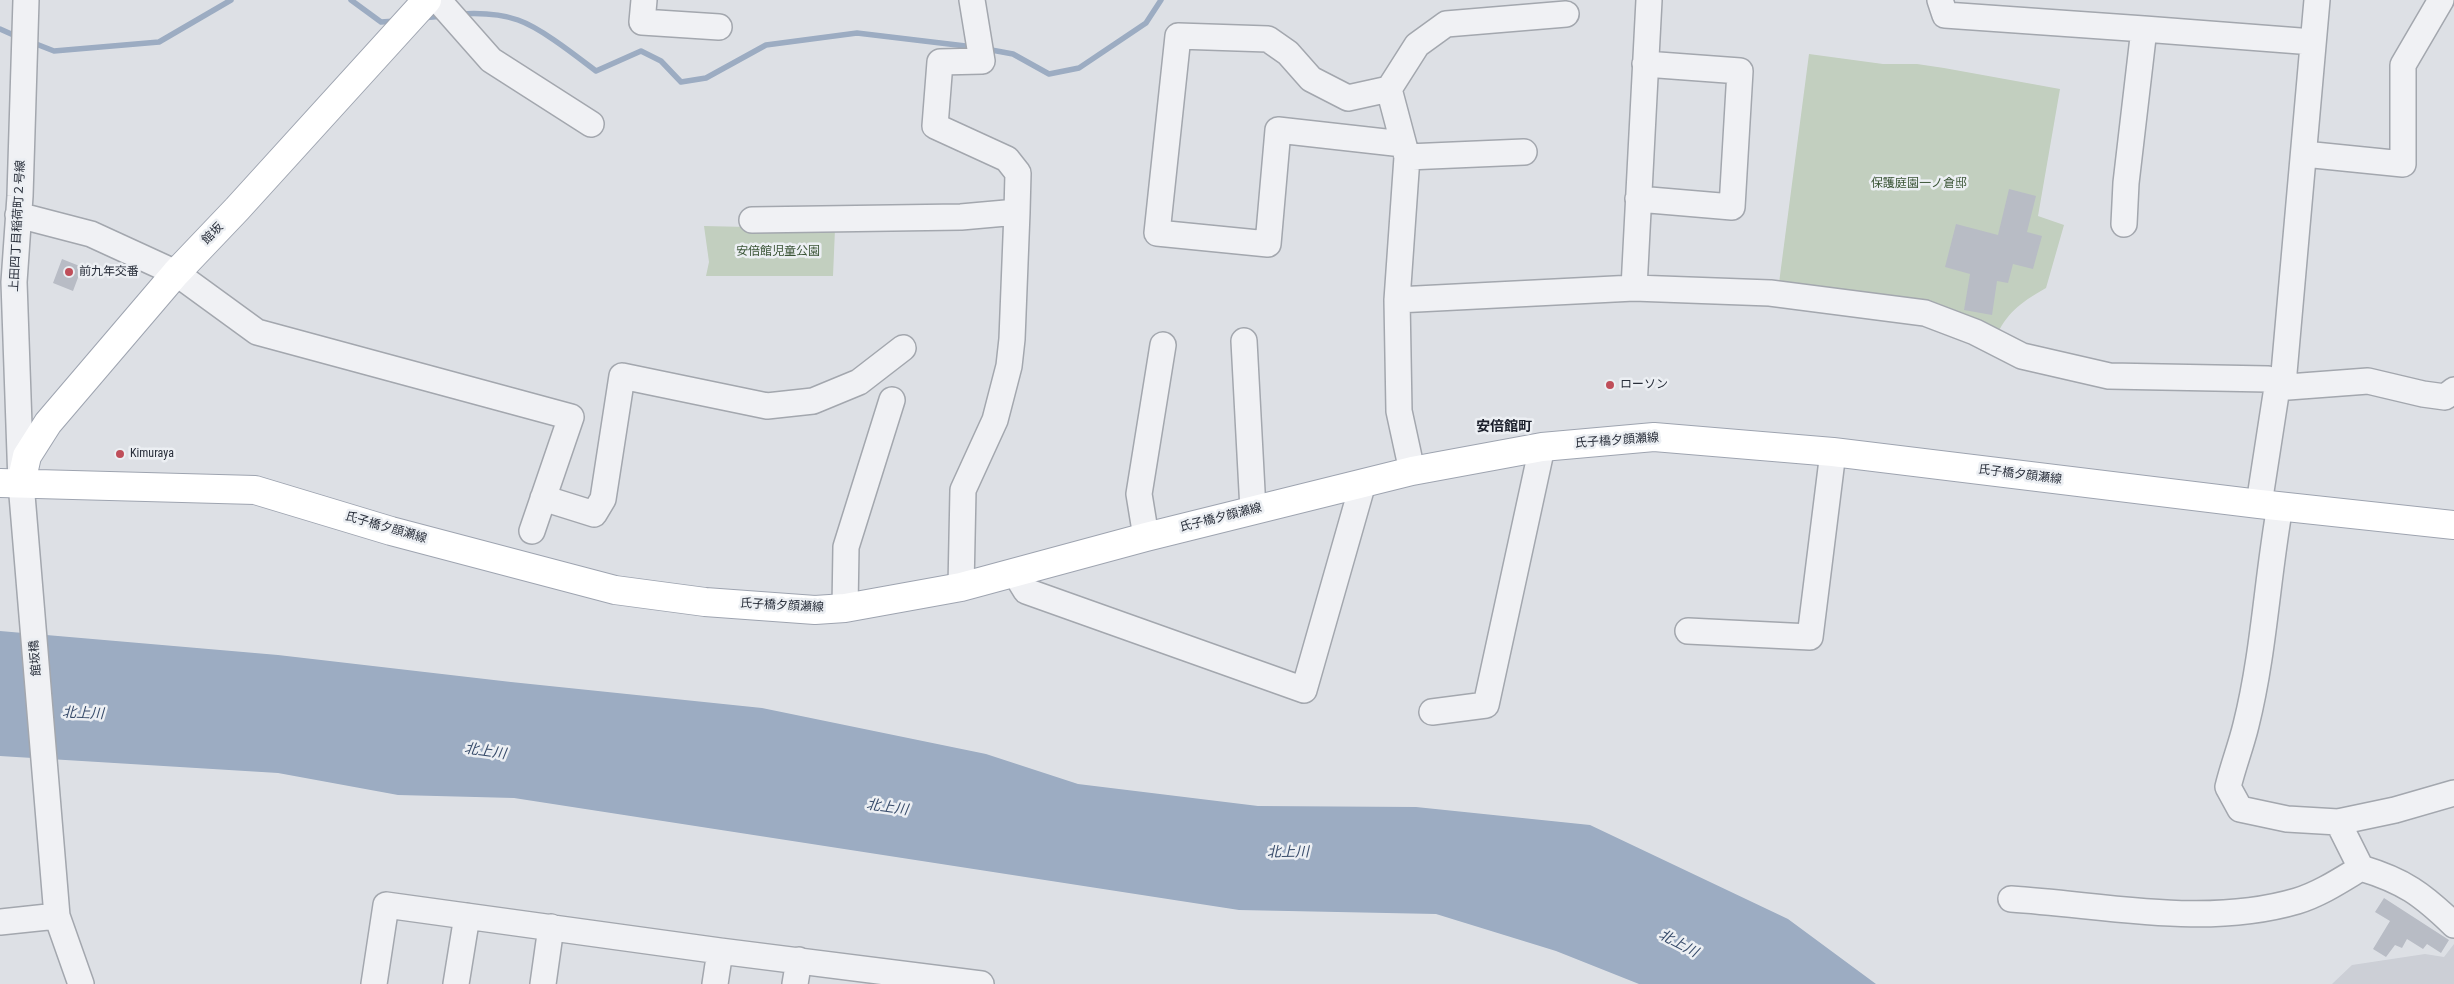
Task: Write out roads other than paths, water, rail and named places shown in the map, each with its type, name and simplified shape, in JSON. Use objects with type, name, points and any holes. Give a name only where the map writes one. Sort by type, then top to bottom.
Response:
[{"type":"main road","name":"館坂","points":[[11,483],[48,423],[176,272],[237,209],[399,31],[428,3]]},
{"type":"main road","name":"氏子橋夕顔瀬線","points":[[11,483],[254,490],[391,530],[615,590],[705,602],[806,610],[845,608],[961,587],[1146,537],[1412,471],[1542,447],[1654,437],[1833,452],[2269,505],[2454,525]]},
{"type":"street","name":"上田四丁目稲荷町２号線","points":[[11,483],[7,278],[26,27],[26,0]]},
{"type":"street","points":[[644,0],[642,22],[719,27]]},
{"type":"street","points":[[961,587],[963,490],[995,420],[1009,366],[1012,339],[1018,172],[1008,159],[935,126],[940,62],[982,61],[972,0]]},
{"type":"street","points":[[1634,288],[1648,0]]},
{"type":"street","points":[[1940,0],[1944,15],[2313,42]]},
{"type":"street","points":[[2317,0],[2284,373],[2280,384],[2269,505],[2267,607],[2246,725],[2228,787],[2240,809],[2287,819],[2338,822],[2395,810],[2454,793]]},
{"type":"street","points":[[2304,154],[2404,164],[2404,66],[2441,0]]},
{"type":"street","points":[[428,3],[491,60],[591,124]]},
{"type":"street","points":[[1412,471],[1399,411],[1397,300],[1405,150],[1390,89],[1417,45],[1446,24],[1566,14]]},
{"type":"street","points":[[2124,224],[2126,183],[2144,29]]},
{"type":"street","points":[[1390,89],[1348,98],[1311,79],[1288,53],[1268,39],[1178,36],[1157,233],[1268,244],[1278,130],[1405,150],[1524,152]]},
{"type":"street","points":[[1638,199],[1732,207],[1740,70],[1645,64]]},
{"type":"street","points":[[13,199],[176,272],[257,332],[571,416],[532,531]]},
{"type":"street","points":[[752,220],[961,217],[1017,212]]},
{"type":"street","points":[[1397,300],[1634,288],[1770,293],[1925,313],[1975,332],[2022,356],[2109,376],[2268,379],[2288,387],[2368,381],[2423,394],[2445,397],[2454,390]]},
{"type":"street","points":[[1244,341],[1253,510]]},
{"type":"street","points":[[1146,537],[1139,494],[1163,345]]},
{"type":"street","points":[[543,498],[594,514],[603,500],[622,376],[767,406],[814,401],[858,382],[904,348]]},
{"type":"street","points":[[845,608],[846,548],[892,400]]},
{"type":"street","points":[[1432,712],[1486,705],[1542,447]]},
{"type":"street","points":[[1688,631],[1810,637],[1833,452]]},
{"type":"street","name":"館坂橋","points":[[11,483],[51,834],[57,916],[81,984]]},
{"type":"street","points":[[1014,572],[1026,591],[1304,690],[1363,483]]},
{"type":"street","points":[[2338,822],[2361,868]]},
{"type":"street","points":[[2011,899],[2076,903],[2134,911],[2195,915],[2258,910],[2298,900],[2322,891],[2361,868],[2392,877],[2426,898],[2454,925]]},
{"type":"street","points":[[374,984],[386,905],[720,951],[799,960],[883,978],[974,984]]},
{"type":"street","points":[[0,922],[57,916]]},
{"type":"street","points":[[456,984],[467,916]]},
{"type":"street","points":[[543,984],[551,927]]},
{"type":"street","points":[[715,984],[720,951]]},
{"type":"street","points":[[795,984],[799,960]]},
{"type":"water","name":"北上川","points":[[0,631],[278,655],[762,708],[986,754],[1078,784],[1258,806],[1416,807],[1590,825],[1788,919],[1876,984],[1639,984],[1556,951],[1436,914],[1239,910],[514,798],[398,795],[278,773],[0,756]]},
{"type":"waterway","points":[[31,42],[54,51],[159,42],[231,0]]},
{"type":"waterway","points":[[351,0],[381,22],[396,21]]},
{"type":"waterway","points":[[986,49],[1013,54],[1049,74],[1079,68],[1146,23],[1161,0]]},
{"type":"waterway","points":[[460,14],[489,14],[518,20],[547,35],[596,71],[641,51],[661,61],[681,82],[706,78],[766,45],[857,33],[974,47]]},
{"type":"waterway","points":[[422,18],[443,16]]},
{"type":"waterway","points":[[0,29],[18,37]]},
{"type":"place","name":"前九年交番","points":[[69,272]]},
{"type":"place","name":"ローソン","points":[[1610,385]]},
{"type":"place","name":"Kimuraya","points":[[120,454]]},
{"type":"district","name":"安倍館町","points":[[1504,427]]},
{"type":"park label","name":"保護庭園一ノ倉邸","points":[[1919,184]]},
{"type":"park label","name":"安倍館児童公園","points":[[778,252]]}]
